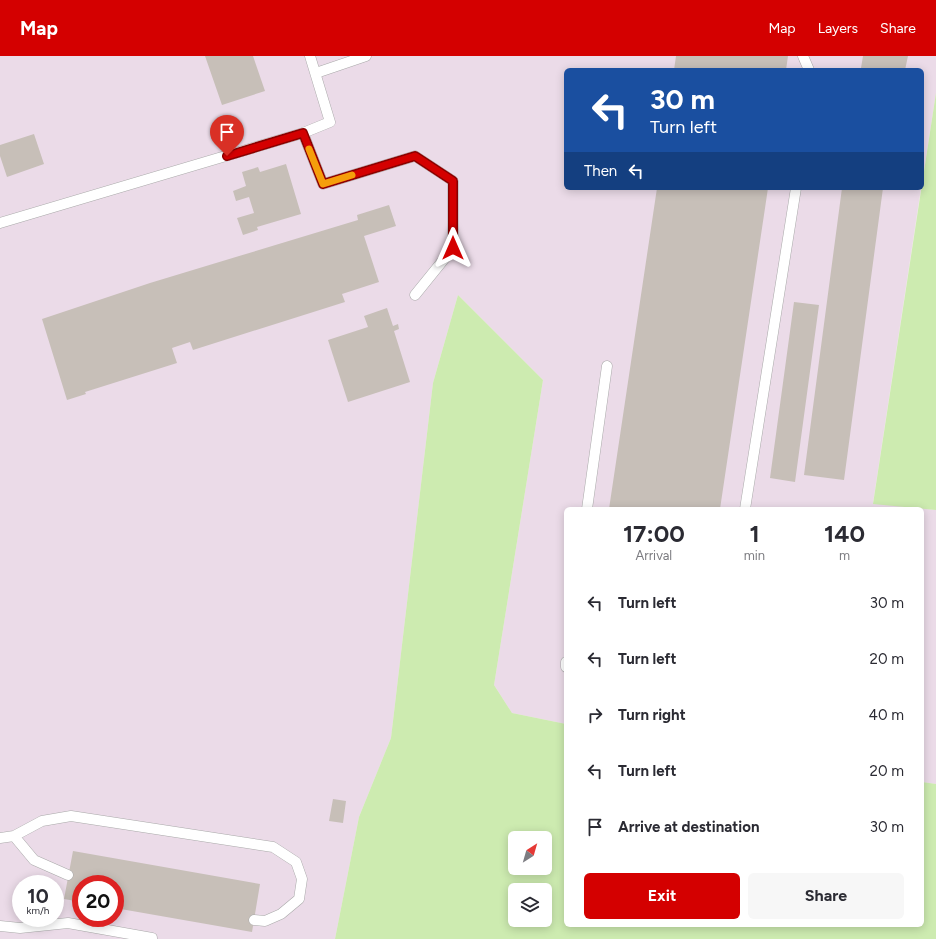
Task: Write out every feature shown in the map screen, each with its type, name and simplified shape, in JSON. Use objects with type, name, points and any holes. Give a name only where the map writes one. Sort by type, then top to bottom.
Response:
[{"type":"lane","points":[[0,223],[303,133],[330,122],[310,56]]},
{"type":"lane","points":[[316,73],[366,56]]},
{"type":"lane","points":[[803,56],[808,68]]},
{"type":"lane","points":[[303,133],[323,184],[415,156],[453,181],[453,248],[415,295]]},
{"type":"lane","points":[[745,507],[796,190]]},
{"type":"lane","points":[[587,507],[607,366]]},
{"type":"lane","points":[[0,838],[14,836],[42,821],[71,816],[273,847],[296,862],[302,879],[299,899],[281,914],[265,921],[254,920]]},
{"type":"lane","points":[[14,836],[34,860],[68,875]]},
{"type":"lane","points":[[0,926],[20,928],[68,923],[152,939]]},
{"type":"shaded area","points":[[0,56],[936,56],[936,93],[924,171],[924,68],[564,68],[564,190],[921,190],[873,503],[909,507],[564,507],[564,724],[512,713],[494,685],[543,380],[458,295],[433,383],[391,738],[359,817],[335,939],[0,939]]},
{"type":"shaded area","points":[[924,509],[936,510],[936,784],[924,782]]},
{"type":"green space","points":[[936,93],[936,510],[924,509],[924,507],[873,504],[921,190],[924,190],[924,171]]},
{"type":"green space","points":[[458,295],[543,380],[494,685],[512,713],[564,724],[564,927],[924,927],[924,782],[936,784],[936,939],[335,939],[359,817],[391,738],[433,383]]},
{"type":"building","points":[[205,56],[253,56],[265,91],[222,105]]},
{"type":"building","points":[[676,56],[788,56],[786,68],[674,68]]},
{"type":"building","points":[[863,56],[908,56],[905,68],[861,68]]},
{"type":"building","points":[[34,134],[44,164],[7,177],[0,156],[0,145]]},
{"type":"building","points":[[286,164],[301,214],[257,227],[258,230],[243,235],[237,218],[254,213],[249,197],[236,201],[233,191],[246,186],[242,172],[258,167],[260,172]]},
{"type":"building","points":[[657,190],[768,190],[720,507],[609,507]]},
{"type":"building","points":[[842,190],[883,190],[844,480],[804,475]]},
{"type":"building","points":[[389,205],[396,226],[364,236],[379,282],[342,294],[345,302],[193,350],[190,342],[172,348],[177,363],[85,392],[86,394],[67,400],[42,319],[150,283],[358,220],[357,215]]},
{"type":"building","points":[[794,302],[819,305],[795,482],[770,478]]},
{"type":"building","points":[[387,308],[393,326],[398,324],[399,329],[394,331],[410,382],[348,402],[328,340],[368,327],[364,316]]},
{"type":"building","points":[[333,799],[346,801],[343,823],[329,821]]},
{"type":"building","points":[[73,851],[260,884],[252,932],[124,910],[124,875],[72,875],[72,900],[64,899]]},
{"type":"slow traffic","points":[[309,149],[323,184],[352,175]]},
{"type":"route","points":[[227,156],[303,133],[323,184],[415,156],[453,181],[453,248]]}]
